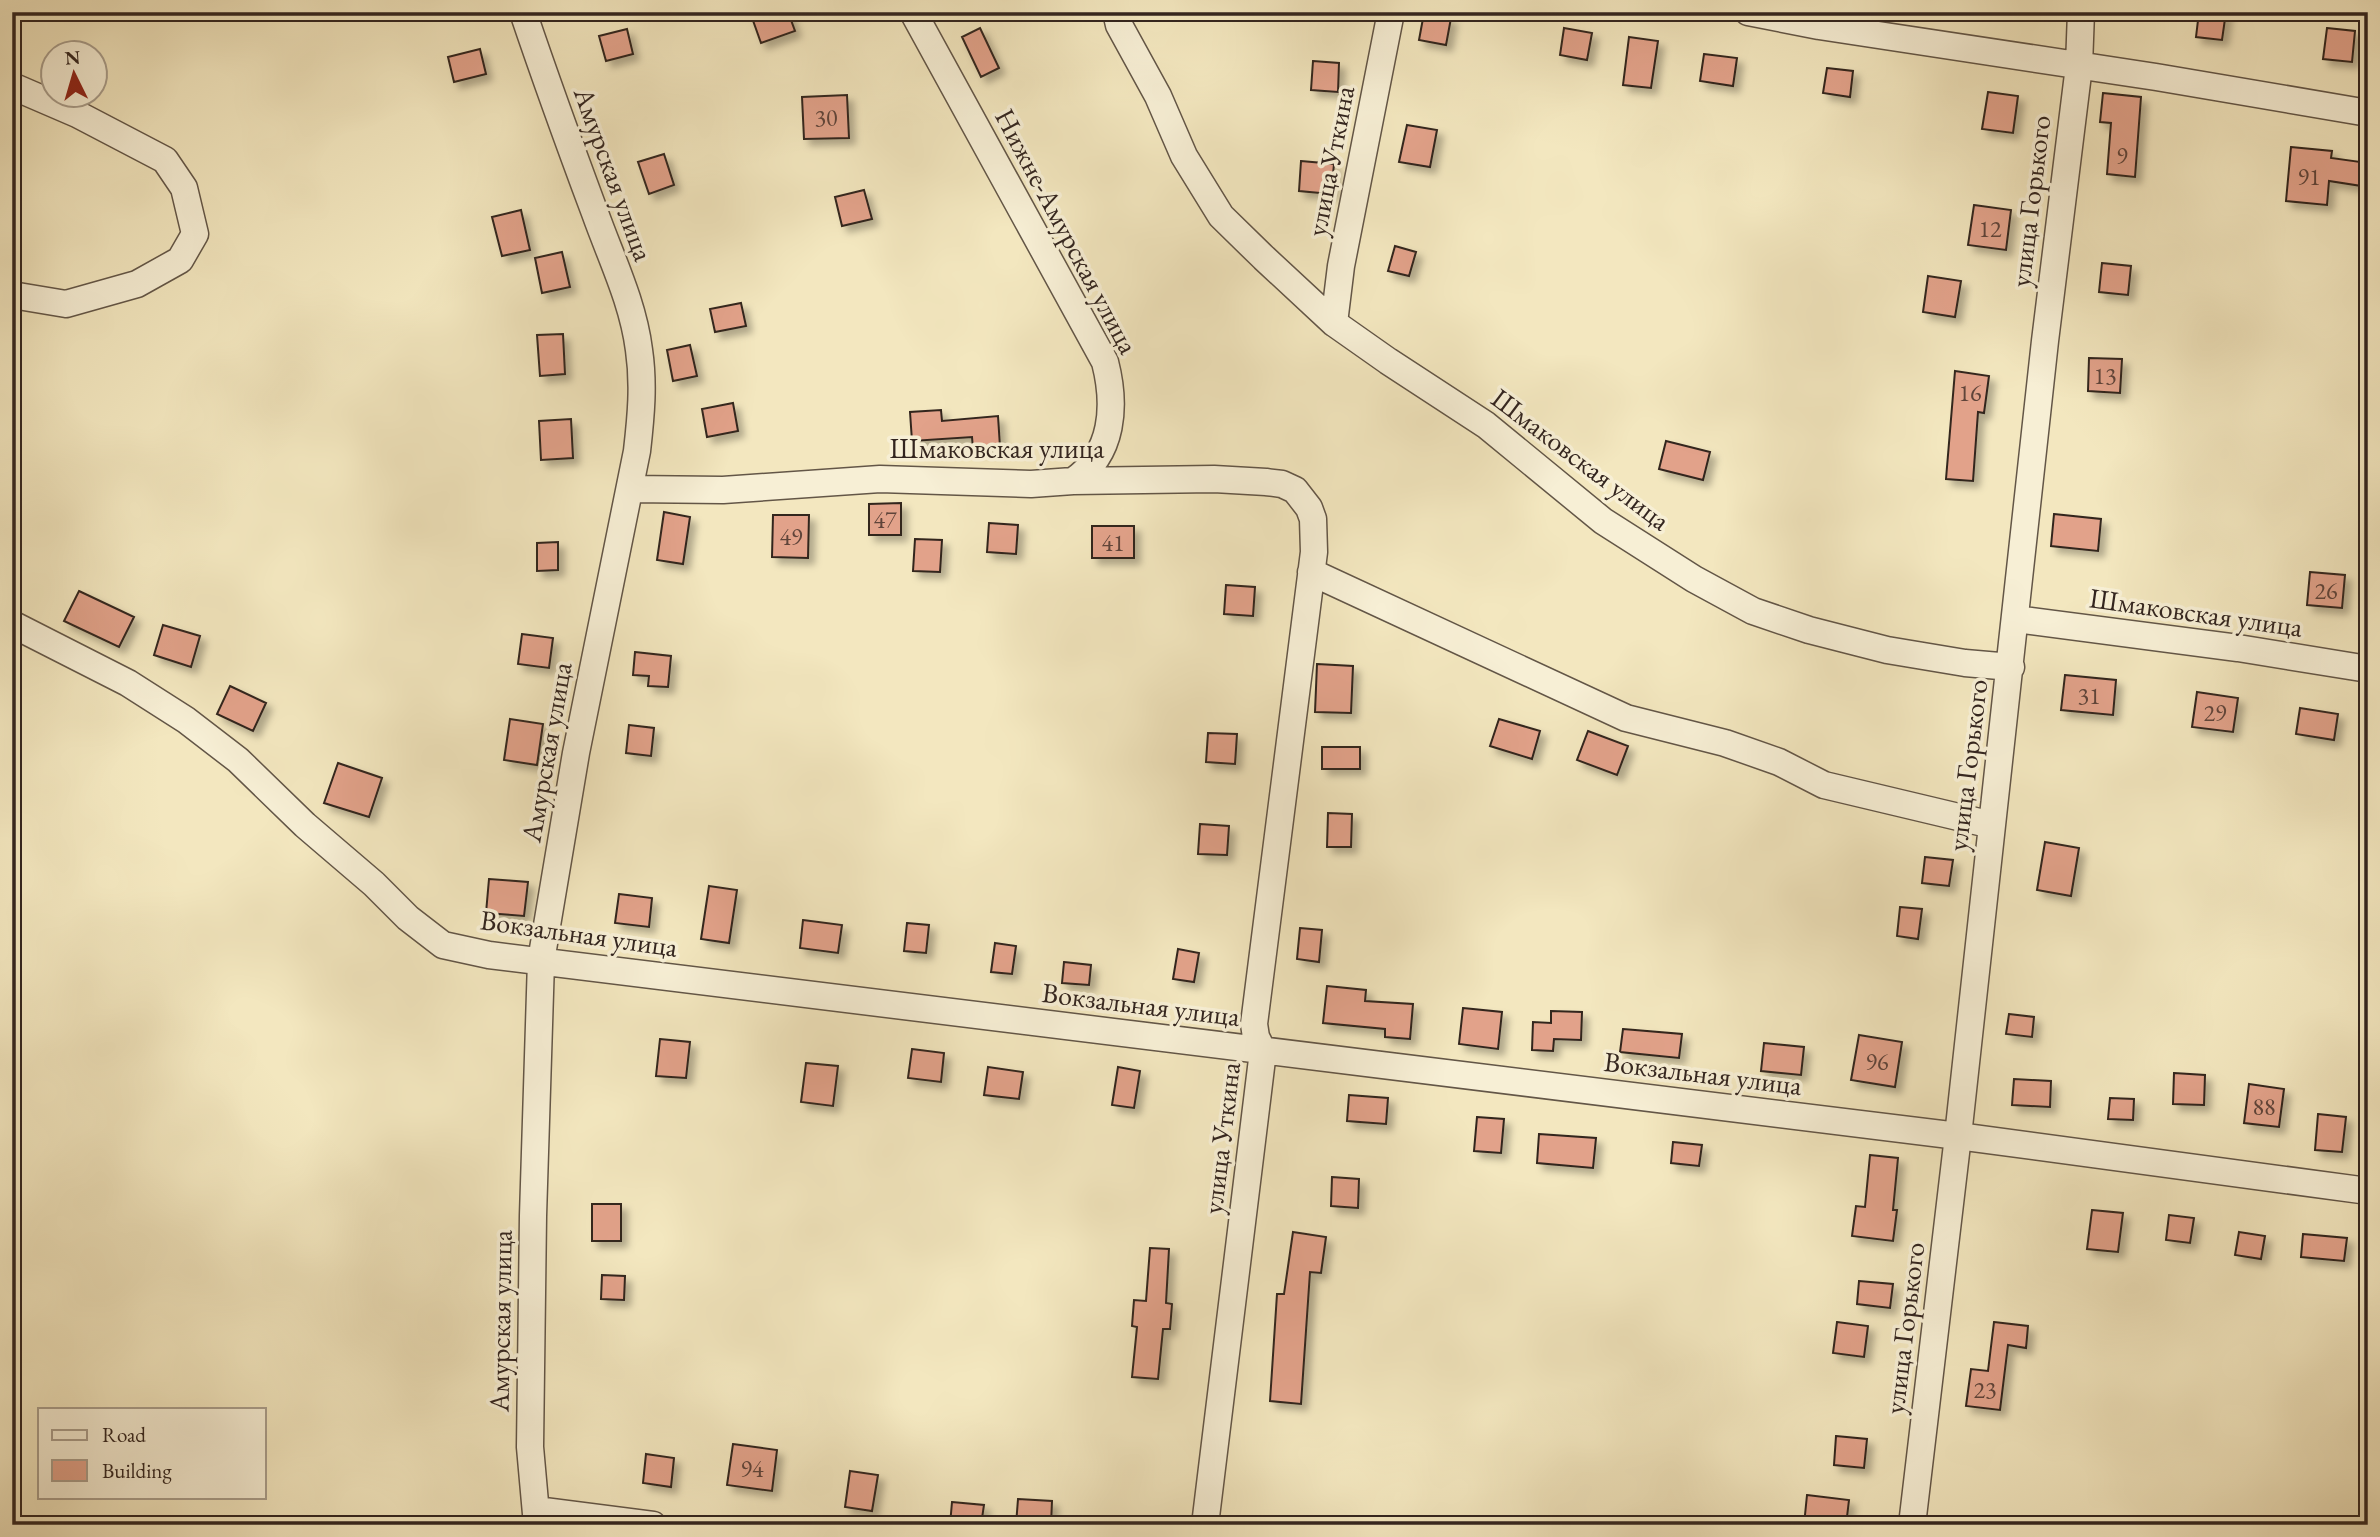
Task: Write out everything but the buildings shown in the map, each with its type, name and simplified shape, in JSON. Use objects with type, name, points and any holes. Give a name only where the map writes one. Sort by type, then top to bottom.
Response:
[{"type":"street","name":"Амурская улица","points":[[523,12],[557,112],[627,299],[639,347],[642,380],[642,411],[630,489],[576,753],[541,961],[533,1216],[530,1447],[536,1517]]},
{"type":"street","name":"Нижне-Амурская улица","points":[[913,12],[1105,362],[1111,386],[1112,406],[1108,429],[1096,461],[1073,481]]},
{"type":"street","name":"Шмаковская улица","points":[[1115,12],[1119,25],[1158,96],[1184,156],[1221,216],[1334,323],[1486,425],[1603,521],[1694,579],[1753,611],[1810,630],[1887,650],[1965,663],[2011,667]]},
{"type":"street","name":"улица Уткина","points":[[1334,323],[1341,266],[1391,12]]},
{"type":"street","points":[[1748,12],[1819,26],[2368,113]]},
{"type":"street","name":"улица Горького","points":[[1912,1525],[2011,667],[2045,341],[2079,66],[2081,12]]},
{"type":"street","points":[[12,86],[77,114],[165,160],[184,188],[195,233],[180,260],[137,284],[66,304],[12,295]]},
{"type":"street","name":"Шмаковская улица","points":[[630,489],[723,490],[880,479],[1031,484],[1214,479],[1282,484],[1295,491],[1309,508],[1313,519],[1312,562]]},
{"type":"street","name":"улица Уткина","points":[[1205,1525],[1263,1051],[1255,1037],[1254,1024],[1312,562]]},
{"type":"street","points":[[1312,562],[1626,718],[1724,743],[1768,758],[1824,785],[1992,825]]},
{"type":"street","name":"Шмаковская улица","points":[[2016,619],[2238,648],[2368,669]]},
{"type":"street","name":"Вокзальная улица","points":[[12,624],[128,683],[186,720],[239,760],[305,825],[374,884],[408,918],[443,944],[489,956],[1958,1136],[2368,1191]]},
{"type":"street","points":[[536,1517],[653,1525]]}]
